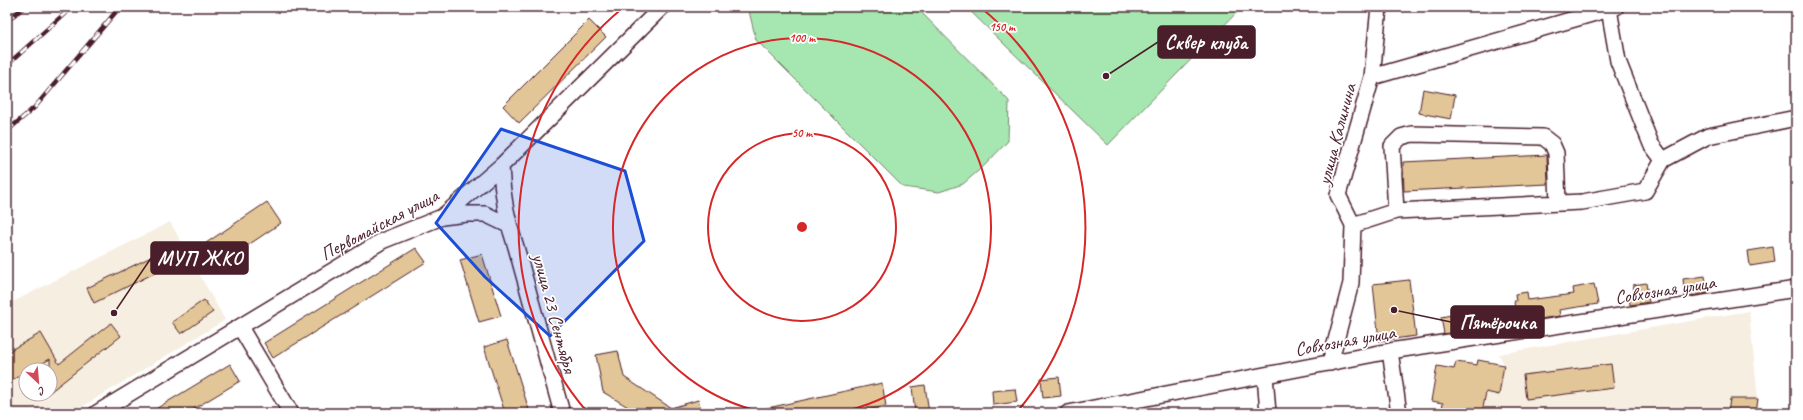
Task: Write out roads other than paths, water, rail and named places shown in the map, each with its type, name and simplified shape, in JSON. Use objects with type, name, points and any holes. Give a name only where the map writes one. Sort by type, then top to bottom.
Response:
[{"type":"street","name":"Первомайская улица","points":[[97,413],[382,241],[442,217],[501,166],[662,7]]},
{"type":"street","name":"улица Калинина","points":[[1330,363],[1351,284],[1353,225],[1338,196],[1372,77],[1378,7]]},
{"type":"street","points":[[1372,77],[1613,8],[1618,61],[1651,144],[1663,160]]},
{"type":"street","points":[[1353,225],[1396,210],[1582,202],[1645,191],[1663,160],[1708,136],[1796,118]]},
{"type":"street","points":[[1396,210],[1392,146],[1401,137],[1412,134],[1543,137],[1552,144],[1556,153],[1558,203]]},
{"type":"street","name":"улица 23 Сентября","points":[[501,166],[502,194],[508,225],[516,247],[562,413]]},
{"type":"street","points":[[442,217],[467,214],[485,214],[508,225]]},
{"type":"street","name":"Совхозная улица","points":[[1068,413],[1111,409],[1265,375],[1390,351],[1796,289]]},
{"type":"street","points":[[240,327],[292,413]]},
{"type":"street","points":[[1390,351],[1399,413]]},
{"type":"street","points":[[1265,375],[1268,413]]},
{"type":"railway","points":[[7,21],[24,7]]},
{"type":"railway","points":[[7,65],[72,7]]},
{"type":"railway","points":[[7,131],[35,107],[120,7]]},
{"type":"place","name":"Сквер клуба","points":[[1106,76]]},
{"type":"place","name":"Пятёрочка","points":[[1394,310]]},
{"type":"place","name":"МУП ЖКО","points":[[114,313]]}]
